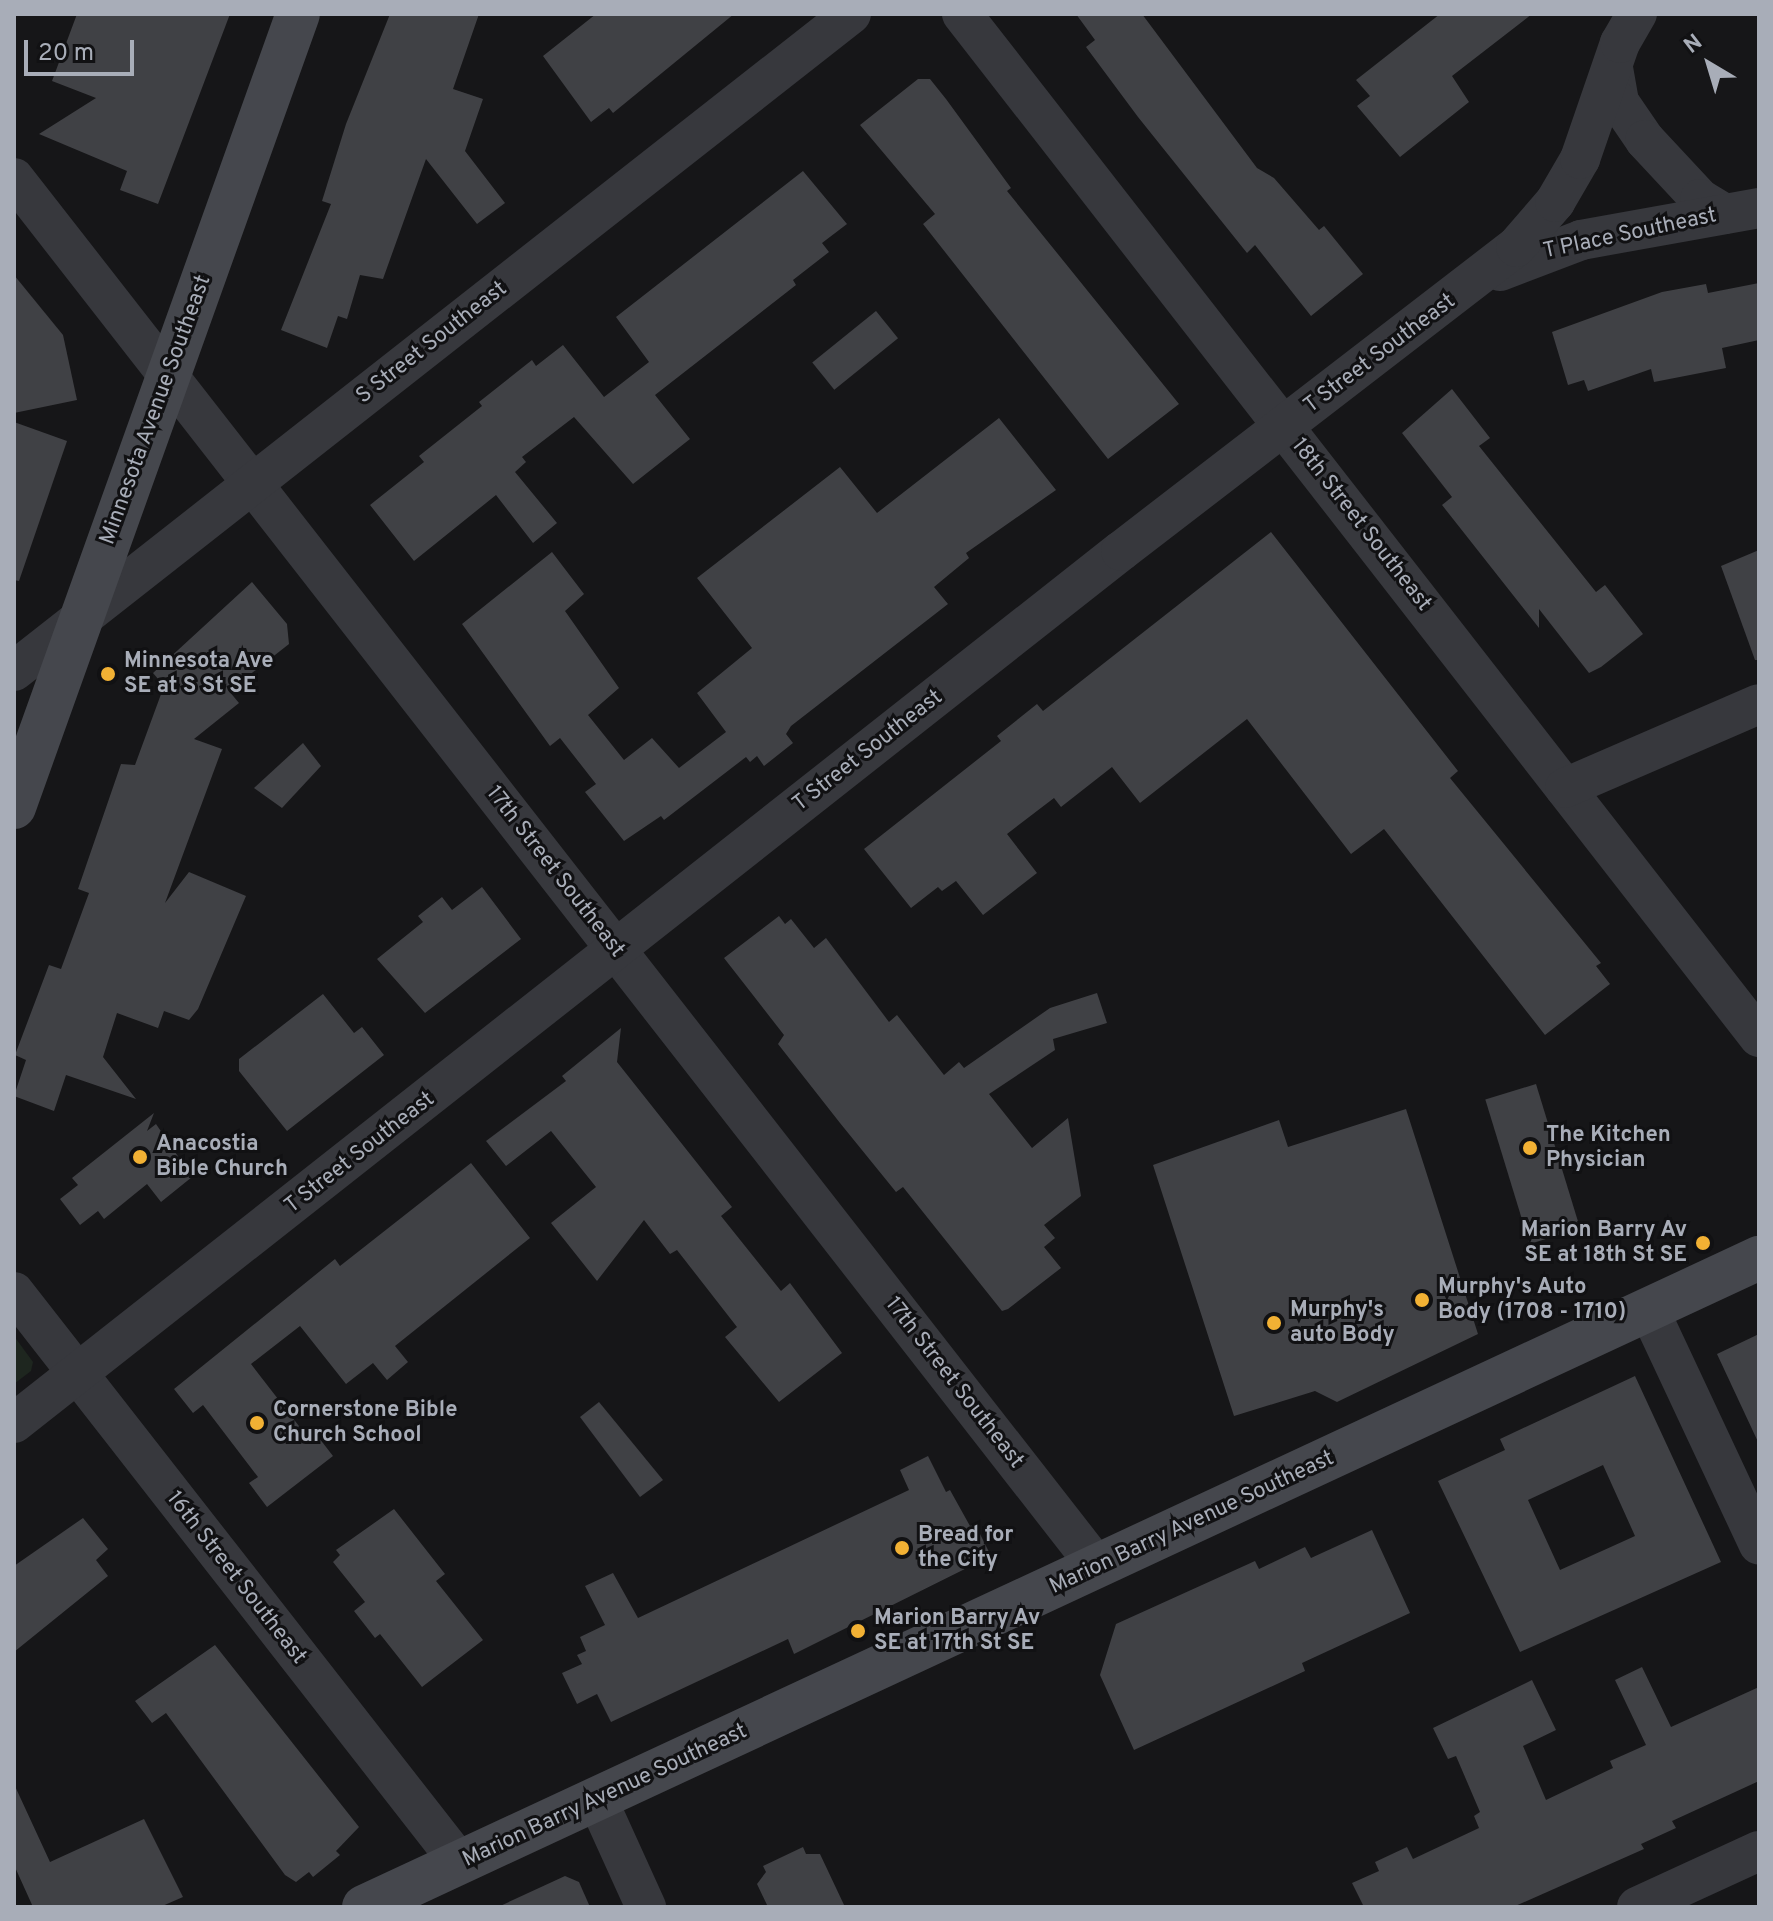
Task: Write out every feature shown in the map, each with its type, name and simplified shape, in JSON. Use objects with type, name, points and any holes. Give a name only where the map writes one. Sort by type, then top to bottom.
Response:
[{"type":"main road","name":"Minnesota Avenue Southeast","points":[[14,807],[298,14]]},
{"type":"main road","name":"Marion Barry Avenue Southeast","points":[[364,1907],[1759,1258]]},
{"type":"street","name":"S Street Southeast","points":[[14,671],[851,14]]},
{"type":"street","name":"18th Street Southeast","points":[[962,14],[1759,1037]]},
{"type":"street","name":"T Street Southeast","points":[[14,1423],[1516,247],[1555,202],[1580,159],[1613,68],[1637,14]]},
{"type":"street","points":[[1613,68],[1619,102],[1645,140],[1700,199],[1742,211]]},
{"type":"street","name":"17th Street Southeast","points":[[17,187],[169,376],[1097,1566]]},
{"type":"street","name":"T Place Southeast","points":[[1461,292],[1528,257],[1581,240],[1742,211]]},
{"type":"street","points":[[1565,788],[1759,704]]},
{"type":"street","name":"16th Street Southeast","points":[[14,1292],[460,1863]]},
{"type":"street","points":[[1649,1310],[1759,1545]]},
{"type":"street","points":[[597,1799],[646,1907]]},
{"type":"street","points":[[1637,1907],[1759,1851]]},
{"type":"shaded area","points":[[14,1336],[33,1362],[31,1371],[14,1384]]},
{"type":"building","points":[[77,14],[230,14],[158,204],[120,190],[127,171],[39,134],[96,98],[52,81]]},
{"type":"building","points":[[390,14],[479,14],[453,89],[483,99],[465,151],[505,203],[477,224],[426,159],[383,279],[360,275],[347,319],[338,316],[327,348],[281,330],[331,204],[322,201],[346,124]]},
{"type":"building","points":[[596,14],[734,14],[613,113],[609,108],[591,122],[543,56]]},
{"type":"building","points":[[1076,14],[1142,14],[1257,168],[1274,178],[1319,230],[1324,226],[1363,274],[1311,316],[1255,245],[1247,253],[1138,117],[1086,47],[1095,40]]},
{"type":"building","points":[[1440,14],[1532,14],[1452,76],[1469,102],[1400,157],[1357,106],[1370,96],[1356,80]]},
{"type":"building","points":[[918,79],[930,79],[1011,188],[1007,191],[1179,404],[1108,459],[923,224],[935,214],[860,125]]},
{"type":"building","points":[[803,171],[847,224],[822,243],[829,252],[793,280],[796,285],[655,395],[690,439],[633,484],[574,417],[522,457],[526,462],[515,472],[557,523],[533,543],[496,495],[414,561],[370,505],[424,462],[419,456],[482,406],[479,402],[532,360],[536,366],[563,345],[604,397],[649,362],[616,317]]},
{"type":"building","points":[[14,275],[63,335],[77,400],[14,413]]},
{"type":"building","points":[[1759,283],[1759,340],[1722,348],[1726,368],[1654,382],[1651,369],[1588,391],[1584,380],[1568,385],[1552,332],[1662,292],[1706,284],[1708,293]]},
{"type":"building","points":[[876,311],[898,338],[834,390],[812,363]]},
{"type":"building","points":[[1452,389],[1490,438],[1479,446],[1596,592],[1605,585],[1643,634],[1601,667],[1589,673],[1539,609],[1539,628],[1442,505],[1452,497],[1402,433]]},
{"type":"building","points":[[999,418],[1056,490],[966,553],[969,558],[934,587],[948,604],[791,726],[786,734],[793,743],[764,766],[757,756],[750,762],[746,757],[664,820],[661,816],[624,841],[585,792],[596,784],[560,738],[550,746],[462,624],[552,552],[584,594],[565,611],[619,688],[588,715],[624,760],[652,738],[679,768],[726,732],[697,693],[752,648],[697,578],[840,467],[877,513]]},
{"type":"building","points":[[14,422],[67,441],[19,581],[14,580]]},
{"type":"building","points":[[1271,532],[1458,771],[1450,778],[1601,963],[1596,966],[1610,984],[1545,1035],[1384,829],[1351,854],[1247,719],[1140,803],[1112,767],[1061,807],[1054,798],[1007,834],[1037,873],[983,915],[956,881],[942,891],[938,887],[911,908],[864,849],[1001,741],[997,736],[1037,704],[1043,711]]},
{"type":"building","points":[[1759,550],[1759,660],[1755,660],[1721,566]]},
{"type":"building","points":[[252,582],[287,624],[289,644],[229,691],[239,703],[194,739],[222,749],[165,903],[189,872],[246,896],[198,1009],[189,1020],[164,1011],[158,1028],[117,1013],[103,1057],[136,1099],[66,1075],[54,1111],[14,1096],[26,1060],[15,1055],[49,965],[61,969],[89,893],[78,889],[121,764],[135,765],[164,686],[153,673]]},
{"type":"building","points":[[303,743],[321,766],[282,808],[254,788]]},
{"type":"building","points":[[482,887],[521,939],[425,1013],[377,959],[423,922],[418,916],[442,897],[452,910]]},
{"type":"building","points":[[779,916],[785,924],[791,919],[814,948],[826,938],[889,1022],[897,1015],[944,1075],[959,1062],[964,1068],[1050,1008],[1097,993],[1107,1023],[1053,1039],[1055,1050],[989,1094],[1032,1148],[1068,1118],[1081,1196],[1044,1225],[1055,1238],[1044,1247],[1061,1268],[1008,1309],[1002,1311],[903,1187],[896,1192],[840,1123],[778,1044],[784,1035],[724,958]]},
{"type":"building","points":[[323,994],[354,1033],[362,1027],[384,1055],[287,1131],[239,1071],[239,1059]]},
{"type":"building","points":[[621,1028],[617,1062],[732,1207],[721,1216],[781,1291],[790,1283],[842,1353],[779,1402],[725,1337],[737,1327],[677,1250],[670,1254],[644,1220],[597,1281],[551,1223],[596,1187],[551,1131],[506,1166],[486,1141],[566,1081],[562,1076]]},
{"type":"building","points":[[1536,1084],[1580,1228],[1529,1244],[1485,1099]]},
{"type":"building","points":[[1406,1109],[1478,1334],[1337,1402],[1315,1391],[1234,1416],[1153,1165],[1279,1120],[1288,1147]]},
{"type":"building","name":"Anacostia Bible Church","points":[[154,1113],[147,1131],[156,1124],[192,1177],[161,1202],[147,1184],[104,1219],[98,1211],[80,1225],[60,1199],[78,1185],[72,1178]]},
{"type":"building","points":[[471,1163],[530,1238],[395,1346],[408,1362],[387,1380],[373,1363],[346,1384],[300,1326],[251,1364],[309,1439],[316,1434],[333,1456],[267,1507],[249,1483],[258,1477],[203,1405],[193,1413],[174,1389],[335,1259],[340,1266]]},
{"type":"building","points":[[1759,1334],[1759,1444],[1717,1354]]},
{"type":"building","points":[[1635,1376],[1721,1562],[1520,1652],[1438,1481],[1505,1450],[1500,1439]],"holes":[[[1603,1465],[1635,1536],[1560,1570],[1528,1500]]]},
{"type":"building","points":[[599,1402],[663,1480],[640,1497],[580,1417]]},
{"type":"building","points":[[928,1456],[946,1492],[950,1490],[970,1526],[975,1524],[991,1556],[794,1654],[788,1639],[611,1722],[597,1694],[577,1704],[562,1673],[582,1664],[577,1655],[586,1651],[580,1637],[605,1625],[585,1586],[613,1573],[638,1618],[909,1490],[900,1470]]},
{"type":"building","points":[[394,1509],[445,1574],[436,1581],[483,1640],[422,1687],[380,1634],[375,1638],[354,1611],[365,1602],[333,1562],[340,1555],[336,1550]]},
{"type":"building","points":[[83,1518],[108,1549],[96,1560],[108,1576],[14,1652],[14,1566]]},
{"type":"building","points":[[1372,1530],[1410,1613],[1302,1663],[1305,1671],[1134,1750],[1100,1675],[1116,1624],[1255,1561],[1259,1569],[1305,1547],[1311,1558]]},
{"type":"building","points":[[215,1645],[359,1827],[336,1851],[340,1855],[313,1877],[309,1872],[296,1882],[285,1875],[166,1713],[152,1723],[135,1701]]},
{"type":"building","points":[[1642,1667],[1671,1727],[1759,1687],[1759,1781],[1672,1821],[1676,1828],[1641,1844],[1644,1849],[1513,1907],[1364,1907],[1352,1883],[1379,1871],[1375,1862],[1407,1847],[1413,1859],[1479,1828],[1474,1816],[1480,1812],[1456,1756],[1448,1759],[1433,1728],[1532,1680],[1556,1730],[1523,1746],[1546,1800],[1613,1768],[1610,1761],[1646,1745],[1615,1680]]},
{"type":"building","points":[[14,1784],[50,1862],[144,1819],[183,1897],[160,1907],[33,1907],[14,1865]]},
{"type":"building","points":[[803,1847],[806,1854],[820,1854],[845,1907],[768,1907],[757,1884],[766,1872],[763,1866]]},
{"type":"building","points":[[565,1876],[579,1882],[590,1907],[498,1907]]},
{"type":"place","name":"Minnesota Ave SE at S St SE","points":[[108,674]]},
{"type":"place","name":"The Kitchen Physician","points":[[1530,1148]]},
{"type":"place","name":"Anacostia Bible Church","points":[[140,1157]]},
{"type":"place","name":"Marion Barry Av SE at 18th St SE","points":[[1703,1243]]},
{"type":"place","name":"Murphy's Auto Body (1708 - 1710)","points":[[1422,1300]]},
{"type":"place","name":"Murphy's auto Body","points":[[1274,1323]]},
{"type":"place","name":"Cornerstone Bible Church School","points":[[257,1423]]},
{"type":"place","name":"Bread for the City","points":[[902,1548]]},
{"type":"place","name":"Marion Barry Av SE at 17th St SE","points":[[858,1631]]}]
